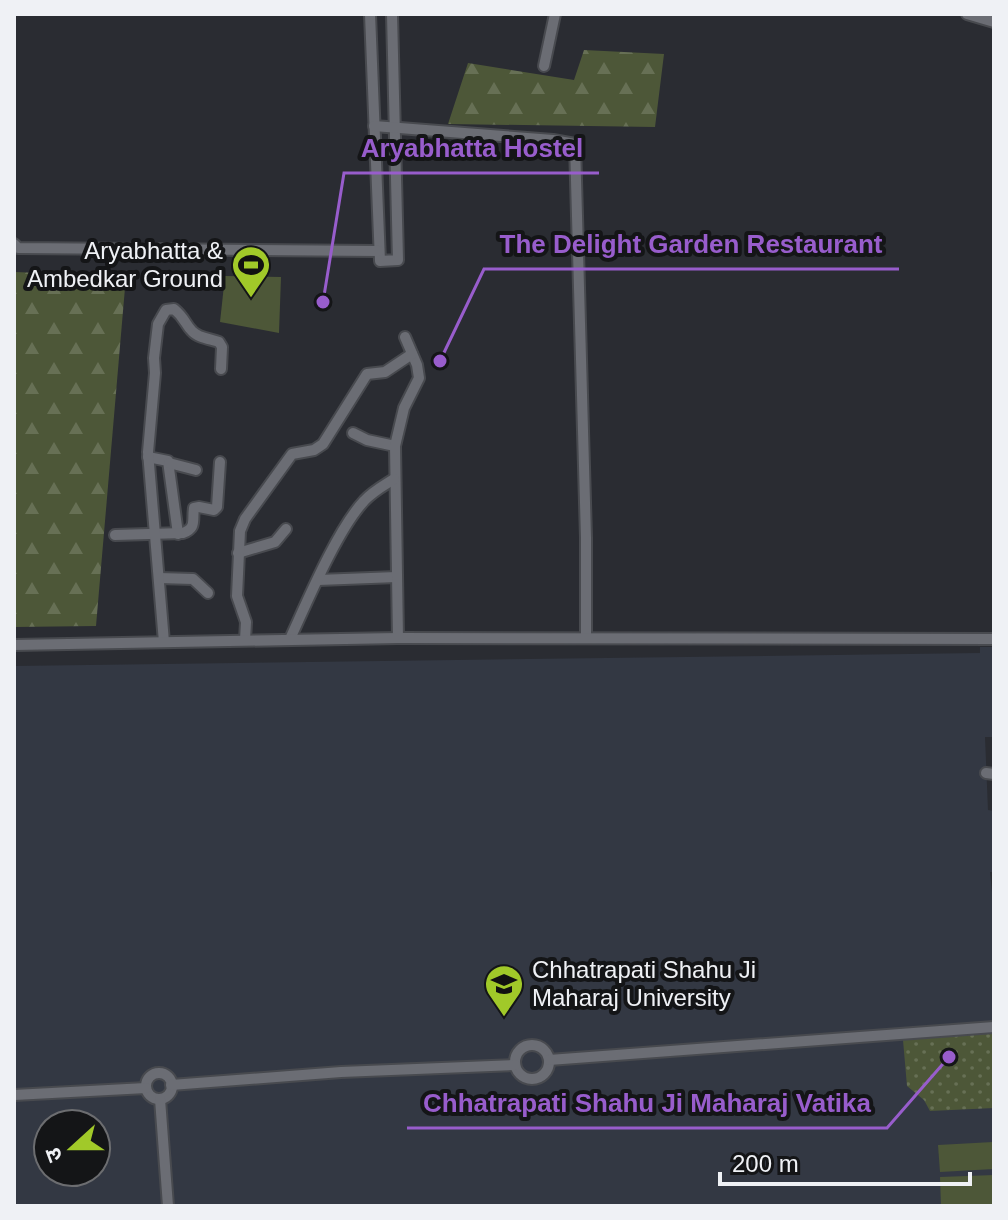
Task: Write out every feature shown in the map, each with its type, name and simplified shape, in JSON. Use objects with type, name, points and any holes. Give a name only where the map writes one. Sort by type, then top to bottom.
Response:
[{"type":"street","points":[[370,14],[380,256]]},
{"type":"street","points":[[14,244],[18,248],[380,256],[398,260],[392,14]]},
{"type":"street","points":[[544,66],[555,14]]},
{"type":"street","points":[[967,14],[994,22]]},
{"type":"street","points":[[374,126],[575,144],[586,522],[586,638]]},
{"type":"street","points":[[164,642],[148,457],[158,324],[166,310],[174,309],[185,318],[196,335],[219,342],[222,347],[221,369]]},
{"type":"street","points":[[398,638],[395,446],[404,408],[419,378],[405,337]]},
{"type":"street","points":[[245,640],[246,622],[237,596],[242,524],[292,454],[314,450],[323,444],[367,374],[383,373],[412,354]]},
{"type":"street","points":[[353,433],[395,446]]},
{"type":"street","points":[[148,457],[166,459],[169,463],[196,470]]},
{"type":"street","points":[[115,535],[178,534],[193,527],[194,508],[214,510],[217,507],[220,462]]},
{"type":"street","points":[[169,463],[178,534]]},
{"type":"street","points":[[290,639],[318,580],[359,507],[394,479]]},
{"type":"street","points":[[238,553],[275,542],[286,529]]},
{"type":"street","points":[[318,580],[397,577]]},
{"type":"street","points":[[159,578],[193,579],[208,593]]},
{"type":"street","points":[[14,645],[398,638],[994,639]]},
{"type":"street","points":[[549,1060],[994,1027]]},
{"type":"street","points":[[529,1045],[542,1049],[549,1060],[545,1073],[534,1079],[521,1076],[515,1065],[518,1052],[529,1045]]},
{"type":"street","points":[[171,1085],[341,1072],[515,1065]]},
{"type":"street","points":[[157,1074],[167,1076],[171,1085],[169,1094],[160,1099],[151,1096],[146,1088],[149,1078],[157,1074]]},
{"type":"street","points":[[14,1095],[146,1088]]},
{"type":"street","points":[[160,1099],[168,1206]]},
{"type":"shaded area","name":"Chhatrapati Shahu Ji Maharaj University","points":[[980,647],[994,647],[994,737],[985,737],[988,810],[994,811],[994,872],[990,872],[994,912],[994,1206],[14,1206],[14,666],[980,653]]},
{"type":"green space","points":[[584,50],[664,54],[655,127],[448,124],[468,63],[574,80]]},
{"type":"green space","points":[[14,272],[126,276],[96,626],[14,627]]},
{"type":"green space","name":"Aryabhatta & Ambedkar Ground","points":[[225,276],[281,277],[279,333],[220,322]]},
{"type":"green space","points":[[994,1033],[994,1108],[930,1111],[924,1100],[907,1086],[903,1040]]},
{"type":"green space","points":[[993,1142],[994,1169],[940,1172],[938,1145]]},
{"type":"green space","points":[[994,1175],[994,1206],[941,1206],[940,1177]]},
{"type":"place","name":"Aryabhatta & Ambedkar Ground","points":[[251,299]]},
{"type":"place","name":"Aryabhatta Hostel","points":[[323,302]]},
{"type":"place","name":"The Delight Garden Restaurant","points":[[440,361]]},
{"type":"place","name":"Chhatrapati Shahu Ji Maharaj University","points":[[504,1018]]},
{"type":"place","name":"Chhatrapati Shahu Ji Maharaj Vatika","points":[[949,1057]]}]
